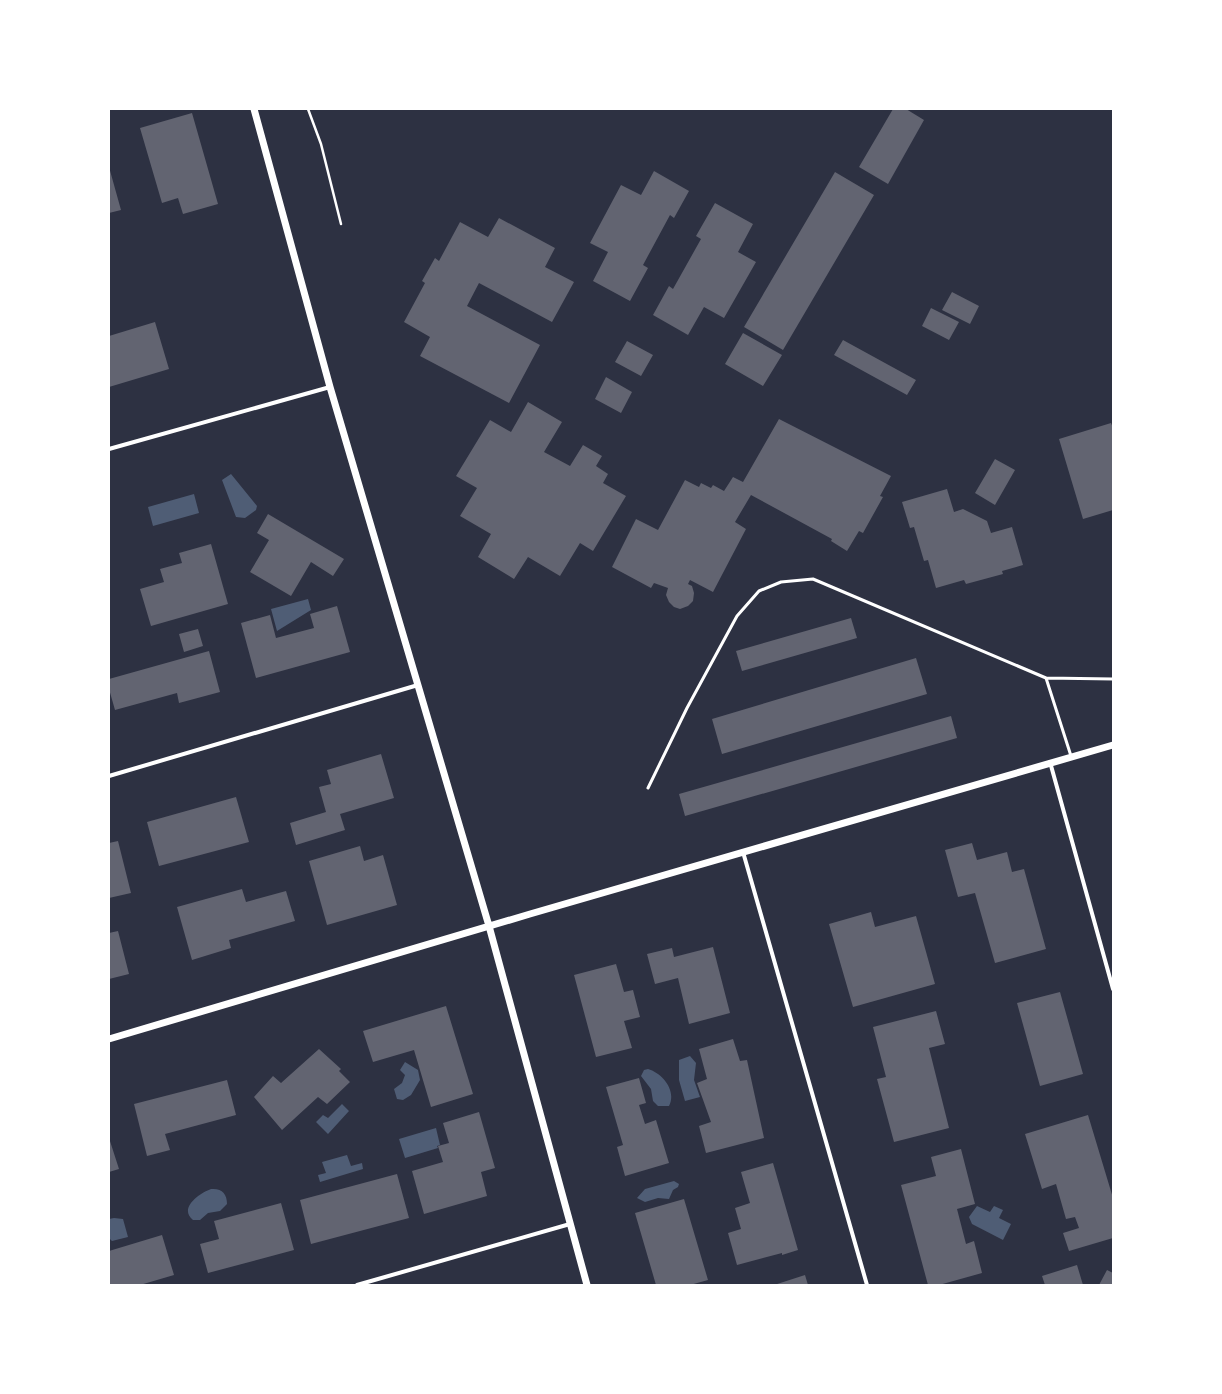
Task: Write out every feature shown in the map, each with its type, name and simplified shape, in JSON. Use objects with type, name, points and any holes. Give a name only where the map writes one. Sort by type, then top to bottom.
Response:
[{"type":"street","points":[[254,109],[330,387],[489,926],[587,1285]]},
{"type":"street","points":[[109,449],[330,387]]},
{"type":"street","points":[[109,776],[418,685]]},
{"type":"street","points":[[109,1039],[489,926],[1050,762],[1113,745]]},
{"type":"street","points":[[1050,762],[1113,989]]},
{"type":"street","points":[[743,852],[867,1285]]},
{"type":"street","points":[[357,1285],[570,1224]]},
{"type":"lane","points":[[648,788],[686,708],[734,622],[759,591],[781,582],[813,579],[1046,678],[1113,678]]},
{"type":"lane","points":[[1046,678],[1071,756]]},
{"type":"path","points":[[308,109],[321,144],[341,224]]},
{"type":"water","points":[[231,474],[257,506],[256,510],[245,518],[236,517],[222,480]]},
{"type":"water","points":[[194,494],[199,513],[153,526],[148,507]]},
{"type":"water","points":[[308,599],[311,610],[277,631],[271,609]]},
{"type":"water","points":[[690,1056],[696,1063],[694,1080],[700,1097],[685,1101],[679,1080],[679,1060]]},
{"type":"water","points":[[405,1062],[418,1070],[420,1080],[411,1095],[403,1100],[397,1099],[394,1089],[402,1083],[405,1075],[400,1070]]},
{"type":"water","points":[[648,1069],[663,1078],[670,1088],[671,1100],[669,1106],[658,1106],[653,1101],[651,1089],[641,1076],[644,1070]]},
{"type":"water","points":[[342,1104],[349,1111],[328,1134],[316,1122],[323,1115],[328,1118]]},
{"type":"water","points":[[436,1128],[440,1145],[437,1146],[438,1148],[405,1158],[399,1139]]},
{"type":"water","points":[[347,1155],[351,1166],[362,1163],[363,1169],[320,1182],[318,1175],[326,1173],[322,1162]]},
{"type":"water","points":[[674,1181],[679,1184],[678,1187],[673,1190],[669,1199],[658,1198],[645,1202],[637,1198],[645,1189]]},
{"type":"water","points":[[211,1189],[223,1192],[226,1197],[227,1204],[220,1211],[208,1213],[200,1220],[193,1220],[189,1215],[189,1206],[197,1197]]},
{"type":"water","points":[[977,1206],[990,1212],[994,1206],[1003,1210],[999,1218],[1011,1224],[1003,1240],[972,1224],[969,1217]]},
{"type":"water","points":[[109,1219],[123,1219],[128,1237],[112,1241],[109,1238]]},
{"type":"building","points":[[893,109],[906,109],[924,120],[888,184],[859,167]]},
{"type":"building","points":[[192,113],[218,204],[183,214],[178,198],[162,203],[140,128]]},
{"type":"building","points":[[109,167],[121,210],[109,213]]},
{"type":"building","points":[[654,171],[689,191],[674,218],[670,215],[643,265],[648,268],[630,301],[593,281],[608,252],[590,243],[621,185],[641,195]]},
{"type":"building","points":[[835,172],[874,195],[783,350],[744,327]]},
{"type":"building","points":[[715,203],[753,224],[738,252],[756,262],[724,318],[704,307],[688,335],[653,315],[669,286],[673,289],[701,239],[696,236]]},
{"type":"building","points":[[499,218],[555,248],[545,267],[574,282],[552,322],[479,283],[467,306],[540,345],[509,403],[420,356],[430,337],[404,322],[425,283],[422,281],[435,258],[439,261],[460,222],[488,237]]},
{"type":"building","points":[[952,292],[979,306],[970,324],[942,310]]},
{"type":"building","points":[[931,308],[959,322],[949,340],[922,326]]},
{"type":"building","points":[[155,322],[169,369],[109,387],[109,336]]},
{"type":"building","points":[[743,333],[782,355],[763,386],[725,364]]},
{"type":"building","points":[[843,340],[916,380],[907,395],[834,355]]},
{"type":"building","points":[[627,341],[653,355],[641,376],[615,362]]},
{"type":"building","points":[[606,377],[632,392],[621,413],[595,399]]},
{"type":"building","points":[[528,402],[562,422],[544,452],[570,466],[583,445],[602,456],[596,466],[608,474],[603,483],[626,496],[593,551],[580,543],[560,576],[528,557],[514,579],[478,557],[491,534],[460,516],[477,488],[456,476],[490,420],[511,432]]},
{"type":"building","points":[[779,419],[891,476],[880,496],[883,497],[863,533],[859,531],[847,551],[831,541],[832,539],[751,495],[735,522],[746,529],[713,592],[690,580],[688,584],[692,586],[694,593],[693,601],[688,606],[680,609],[674,607],[669,602],[666,595],[668,588],[654,583],[651,588],[612,567],[636,519],[658,530],[685,480],[699,487],[701,483],[711,488],[713,485],[724,491],[733,477],[743,482]]},
{"type":"building","points":[[1111,423],[1113,428],[1113,510],[1083,519],[1059,439]]},
{"type":"building","points":[[995,459],[1015,470],[995,505],[975,493]]},
{"type":"building","points":[[947,489],[954,512],[963,509],[987,521],[991,533],[1012,527],[1023,565],[1002,571],[1003,574],[966,584],[964,580],[936,588],[928,560],[924,561],[914,527],[910,528],[902,502]]},
{"type":"building","points":[[268,514],[344,559],[333,576],[311,562],[291,596],[250,572],[269,540],[257,533]]},
{"type":"building","points":[[211,544],[228,604],[151,626],[140,589],[164,582],[160,569],[182,563],[179,553]]},
{"type":"building","points":[[337,606],[350,652],[256,678],[241,623],[270,615],[276,638],[314,628],[310,614]]},
{"type":"building","points":[[851,618],[857,638],[742,671],[736,651]]},
{"type":"building","points":[[198,629],[203,646],[184,652],[179,634]]},
{"type":"building","points":[[209,651],[220,692],[179,703],[177,693],[115,710],[109,689],[109,679]]},
{"type":"building","points":[[916,658],[927,694],[722,754],[712,719]]},
{"type":"building","points":[[951,716],[957,738],[685,816],[679,794]]},
{"type":"building","points":[[381,754],[394,798],[340,814],[345,830],[296,845],[290,823],[326,812],[319,787],[331,784],[327,770]]},
{"type":"building","points":[[236,797],[249,842],[159,866],[147,822]]},
{"type":"building","points":[[118,841],[131,893],[109,898],[109,843]]},
{"type":"building","points":[[972,843],[977,860],[1007,852],[1012,872],[1024,869],[1046,949],[995,963],[975,893],[958,897],[945,850]]},
{"type":"building","points":[[360,846],[364,861],[383,855],[397,905],[327,925],[309,861]]},
{"type":"building","points":[[242,889],[246,902],[286,891],[295,921],[229,940],[231,948],[192,960],[177,907]]},
{"type":"building","points":[[871,912],[875,927],[916,916],[935,984],[853,1007],[829,924]]},
{"type":"building","points":[[118,931],[129,974],[109,979],[109,933]]},
{"type":"building","points":[[713,947],[730,1013],[689,1024],[678,978],[655,984],[647,954],[672,948],[674,957]]},
{"type":"building","points":[[616,964],[624,992],[633,990],[640,1017],[624,1021],[632,1048],[596,1057],[574,975]]},
{"type":"building","points":[[1060,992],[1083,1074],[1040,1086],[1017,1003]]},
{"type":"building","points":[[446,1006],[473,1094],[431,1107],[414,1050],[373,1062],[363,1031]]},
{"type":"building","points":[[936,1011],[945,1044],[929,1048],[949,1128],[894,1142],[877,1079],[886,1077],[873,1027]]},
{"type":"building","points":[[733,1039],[740,1061],[747,1060],[764,1138],[706,1153],[699,1126],[711,1122],[697,1083],[707,1079],[699,1049]]},
{"type":"building","points":[[319,1049],[341,1069],[339,1071],[350,1082],[327,1104],[318,1097],[282,1130],[254,1097],[273,1076],[281,1083]]},
{"type":"building","points":[[639,1078],[646,1103],[639,1105],[645,1124],[656,1120],[669,1163],[625,1176],[617,1147],[623,1145],[606,1087]]},
{"type":"building","points":[[227,1080],[236,1115],[165,1134],[170,1150],[147,1156],[134,1104]]},
{"type":"building","points":[[479,1112],[495,1168],[481,1172],[487,1196],[424,1214],[412,1171],[443,1162],[438,1146],[449,1143],[443,1123]]},
{"type":"building","points":[[1088,1115],[1113,1198],[1113,1238],[1069,1251],[1063,1233],[1079,1228],[1075,1217],[1066,1219],[1056,1184],[1042,1189],[1025,1134]]},
{"type":"building","points":[[109,1138],[119,1169],[109,1172]]},
{"type":"building","points":[[961,1149],[975,1204],[957,1209],[966,1244],[974,1241],[982,1273],[939,1285],[928,1285],[901,1185],[936,1176],[931,1157]]},
{"type":"building","points":[[773,1163],[798,1250],[737,1265],[728,1233],[741,1229],[735,1208],[750,1203],[741,1172]]},
{"type":"building","points":[[397,1174],[409,1218],[311,1244],[300,1200]]},
{"type":"building","points":[[684,1199],[708,1280],[690,1285],[656,1285],[635,1213]]},
{"type":"building","points":[[281,1203],[294,1250],[208,1273],[200,1244],[219,1239],[214,1221]]},
{"type":"building","points":[[162,1235],[174,1275],[140,1285],[109,1285],[109,1251]]},
{"type":"building","points":[[1077,1265],[1083,1285],[1045,1285],[1042,1276]]},
{"type":"building","points":[[1107,1270],[1113,1273],[1113,1285],[1099,1285]]},
{"type":"building","points":[[805,1275],[808,1285],[774,1285]]}]
